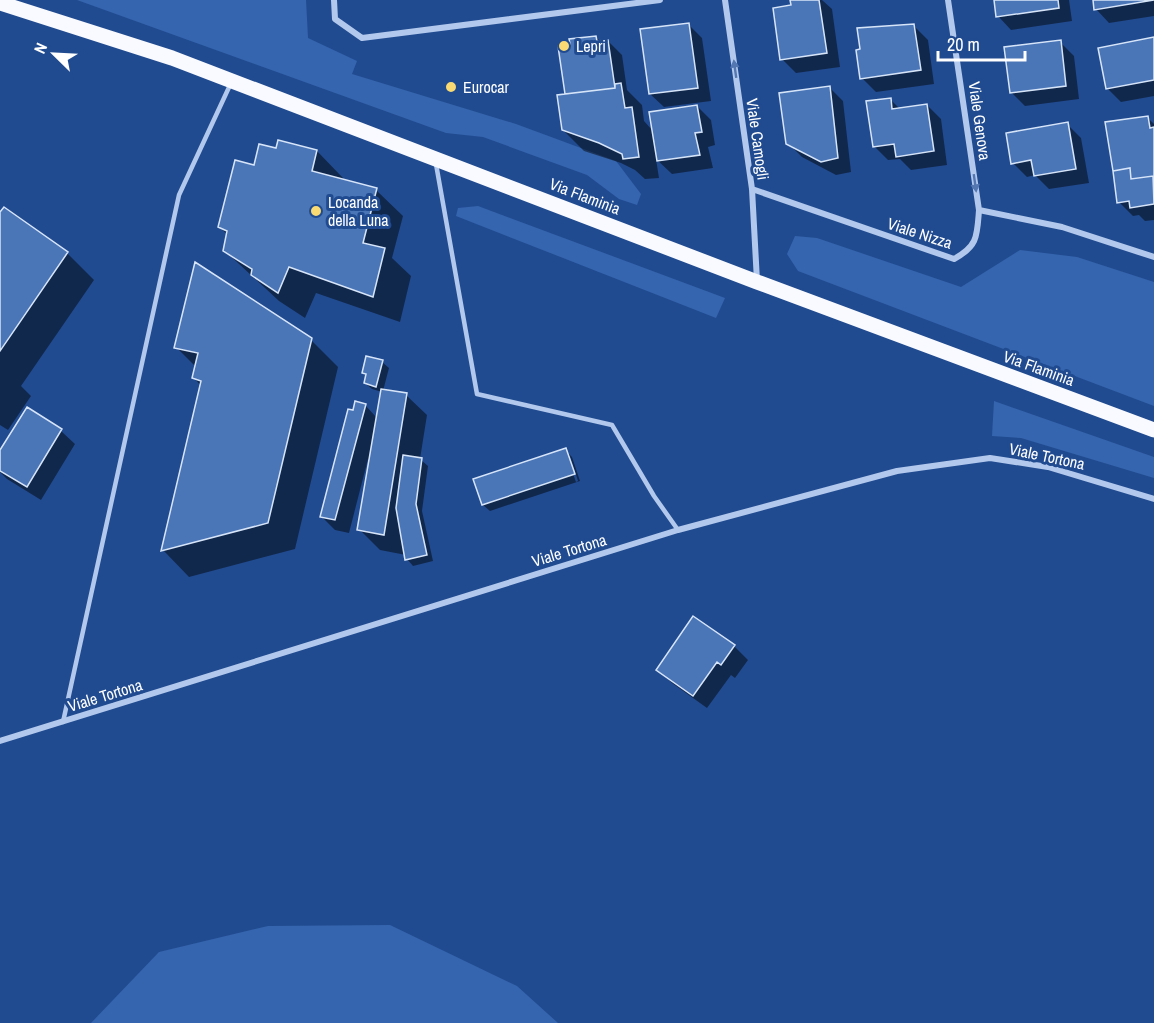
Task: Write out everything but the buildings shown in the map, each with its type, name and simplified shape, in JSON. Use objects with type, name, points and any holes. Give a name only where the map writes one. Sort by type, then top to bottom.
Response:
[{"type":"main road","name":"Via Flaminia","points":[[0,3],[172,58],[757,282],[1154,430]]},
{"type":"street","points":[[334,0],[335,19],[362,38],[660,0]]},
{"type":"street","name":"Viale Camogli","points":[[725,0],[752,189],[757,282]]},
{"type":"street","name":"Viale Genova","points":[[948,0],[979,210]]},
{"type":"street","name":"Viale Nizza","points":[[752,189],[954,259],[970,250],[977,231],[979,210]]},
{"type":"street","points":[[979,210],[1062,227],[1154,257]]},
{"type":"street","name":"Viale Tortona","points":[[0,741],[678,530],[897,471],[990,458],[1048,467],[1154,499]]},
{"type":"lane","points":[[63,722],[179,195],[232,81]]},
{"type":"lane","points":[[435,158],[477,394],[612,424],[654,496],[678,530]]},
{"type":"shaded area","points":[[77,0],[306,0],[308,38],[357,61],[352,74],[516,124],[616,161],[641,194],[637,205],[619,199],[587,175],[483,137],[446,133]]},
{"type":"shaded area","points":[[478,206],[725,298],[716,318],[456,216],[458,208]]},
{"type":"shaded area","points":[[795,236],[817,238],[961,287],[1020,250],[1077,257],[1154,282],[1154,406],[798,271],[787,254]]},
{"type":"shaded area","points":[[994,401],[1154,457],[1154,478],[1021,438],[992,436]]},
{"type":"shaded area","points":[[390,925],[517,986],[558,1023],[91,1023],[159,952],[268,926]]},
{"type":"place","name":"Lepri","points":[[564,46]]},
{"type":"place","name":"Eurocar","points":[[451,87]]},
{"type":"place","name":"Locanda della Luna","points":[[316,211]]}]
